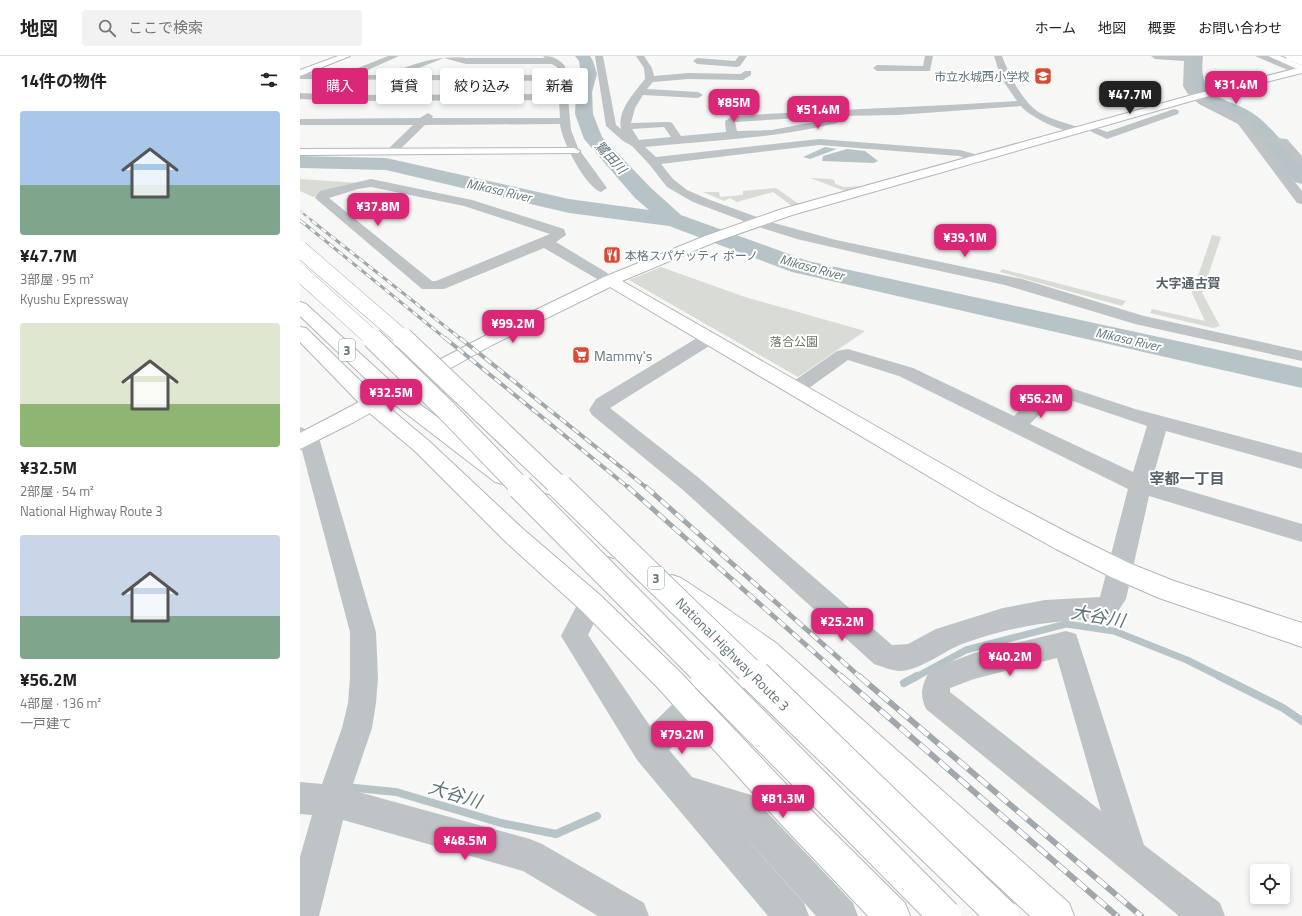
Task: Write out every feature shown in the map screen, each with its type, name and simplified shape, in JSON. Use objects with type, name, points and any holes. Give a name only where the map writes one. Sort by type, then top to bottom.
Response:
[{"type":"main road","points":[[300,74],[346,56]]},
{"type":"main road","points":[[1272,56],[1301,70]]},
{"type":"main road","points":[[1291,56],[1302,60]]},
{"type":"main road","points":[[303,438],[383,399],[485,342],[616,277],[749,224],[1195,97],[1301,70]]},
{"type":"main road","points":[[300,152],[574,151]]},
{"type":"main road","name":"National Highway Route 3","points":[[300,249],[375,311],[721,641],[797,718],[1003,916]]},
{"type":"main road","name":"3","points":[[300,273],[354,321],[439,402],[503,470],[945,916]]},
{"type":"main road","points":[[616,277],[708,339],[990,502],[1064,542],[1120,570],[1168,590],[1302,635]]},
{"type":"main road","name":"3","points":[[300,307],[383,399],[423,447],[516,536],[591,603],[692,705],[791,812],[892,916]]},
{"type":"main road","name":"3","points":[[300,332],[383,399],[704,607],[766,652],[1056,916]]},
{"type":"street","points":[[365,68],[395,56]]},
{"type":"street","points":[[411,68],[442,56]]},
{"type":"street","points":[[445,56],[466,61],[551,58],[561,66],[561,68]]},
{"type":"street","points":[[599,56],[611,126],[627,139],[637,144],[732,134],[772,133],[833,121],[839,113]]},
{"type":"street","points":[[636,56],[647,64],[650,79],[628,113],[626,126],[637,144],[653,160],[660,174],[675,187],[749,224],[854,249],[1005,280],[1054,293],[1139,320],[1302,356]]},
{"type":"street","points":[[688,76],[687,72],[701,58],[737,64],[743,56]]},
{"type":"street","points":[[877,68],[927,69],[929,56]]},
{"type":"street","points":[[998,56],[1006,78],[1032,113],[1081,129],[1107,136],[1174,112]]},
{"type":"street","points":[[1155,56],[1189,57],[1188,86],[1195,97],[1237,119],[1255,139],[1302,200]]},
{"type":"street","points":[[1259,56],[1301,70]]},
{"type":"street","points":[[650,79],[688,76],[743,77],[748,73]]},
{"type":"street","points":[[300,74],[312,75]]},
{"type":"street","points":[[432,78],[532,78]]},
{"type":"street","points":[[641,92],[698,95]]},
{"type":"street","points":[[300,96],[312,97]]},
{"type":"street","points":[[368,98],[440,98]]},
{"type":"street","points":[[732,134],[730,121],[733,119],[839,113],[897,112],[1025,103]]},
{"type":"street","points":[[313,107],[322,104]]},
{"type":"street","points":[[391,152],[442,104]]},
{"type":"street","points":[[564,104],[564,121],[574,151],[601,188]]},
{"type":"street","points":[[300,122],[564,121]]},
{"type":"street","points":[[626,126],[666,124],[678,140]]},
{"type":"street","points":[[1255,139],[1283,141],[1302,163]]},
{"type":"street","points":[[653,160],[819,142],[968,153],[978,158]]},
{"type":"street","points":[[545,242],[560,234],[556,230],[467,203],[371,183],[357,185],[325,194],[321,198],[428,286],[438,286],[545,242],[616,277]]},
{"type":"street","points":[[708,339],[603,403],[599,407],[599,410],[691,484],[884,655],[894,659],[905,659],[945,638],[986,624],[1064,609],[1106,608],[1113,599],[1140,485],[1158,422]]},
{"type":"street","points":[[795,389],[843,355],[848,354],[906,372],[1140,485],[1302,533]]},
{"type":"street","points":[[1017,425],[1049,394],[1065,392],[1158,422],[1302,461]]},
{"type":"street","points":[[301,916],[332,801],[357,728],[362,703],[364,678],[363,632],[303,438]]},
{"type":"street","points":[[591,603],[574,636],[648,749],[791,916]]},
{"type":"street","points":[[1131,856],[1066,643],[974,666],[940,679],[935,689],[936,699],[1131,856],[1207,916]]},
{"type":"street","points":[[648,749],[692,705]]},
{"type":"street","points":[[684,790],[740,806],[840,916]]},
{"type":"street","points":[[300,798],[332,801],[530,856],[631,916]]},
{"type":"green space","points":[[810,178],[834,180],[835,184],[844,187],[865,186],[845,191]]},
{"type":"green space","points":[[300,179],[359,183],[313,197],[300,191]]},
{"type":"green space","points":[[776,188],[799,204],[792,206],[773,192],[737,202],[730,198],[724,201],[703,192],[719,192],[720,197],[743,195],[743,191]]},
{"type":"green space","points":[[1212,235],[1221,237],[1202,293],[1220,326],[1213,328],[1150,313],[1152,309],[1205,321],[1192,293]]},
{"type":"green space","name":"落合公園","points":[[661,267],[745,297],[865,331],[798,377],[629,280]]},
{"type":"green space","points":[[1002,269],[1126,301],[1122,306],[1000,272]]},
{"type":"shaded area","points":[[825,147],[837,149],[810,159],[803,157]]},
{"type":"shaded area","points":[[847,149],[865,151],[878,161],[874,163],[822,161],[823,156]]},
{"type":"waterway","name":"鷺田川","points":[[582,56],[586,61],[589,74],[584,92],[584,114],[593,139],[643,193],[673,220]]},
{"type":"waterway","points":[[1196,56],[1194,68],[1195,78],[1203,93],[1209,98],[1251,121],[1266,135],[1302,178]]},
{"type":"waterway","name":"Mikasa River","points":[[300,162],[386,164],[569,206],[673,220]]},
{"type":"waterway","name":"Mikasa River","points":[[673,220],[801,267],[1302,378]]},
{"type":"waterway","name":"大谷川","points":[[916,677],[966,650],[1066,624],[1114,631],[1187,660],[1283,708],[1302,721]]},
{"type":"waterway","name":"大谷川","points":[[904,683],[917,676]]},
{"type":"waterway","name":"大谷川","points":[[345,787],[396,792],[501,823],[556,834],[597,816]]},
{"type":"railway","points":[[1287,56],[1302,60]]},
{"type":"railway","points":[[300,211],[314,222]]},
{"type":"railway","points":[[301,221],[446,339]]},
{"type":"railway","points":[[312,221],[461,339]]},
{"type":"railway","points":[[445,338],[629,488]]},
{"type":"railway","points":[[460,338],[647,488]]},
{"type":"railway","points":[[628,487],[842,677]]},
{"type":"railway","points":[[646,487],[860,677]]},
{"type":"railway","points":[[841,676],[1117,916]]},
{"type":"railway","points":[[859,676],[1141,916]]},
{"type":"place","name":"市立水城西小学校","points":[[1043,76]]},
{"type":"place","name":"本格スパゲッティ ボーノ","points":[[612,255]]},
{"type":"place","name":"Mammy's","points":[[581,355]]},
{"type":"district","name":"大字通古賀","points":[[1188,283]]},
{"type":"district","name":"宰都一丁目","points":[[1187,478]]}]
